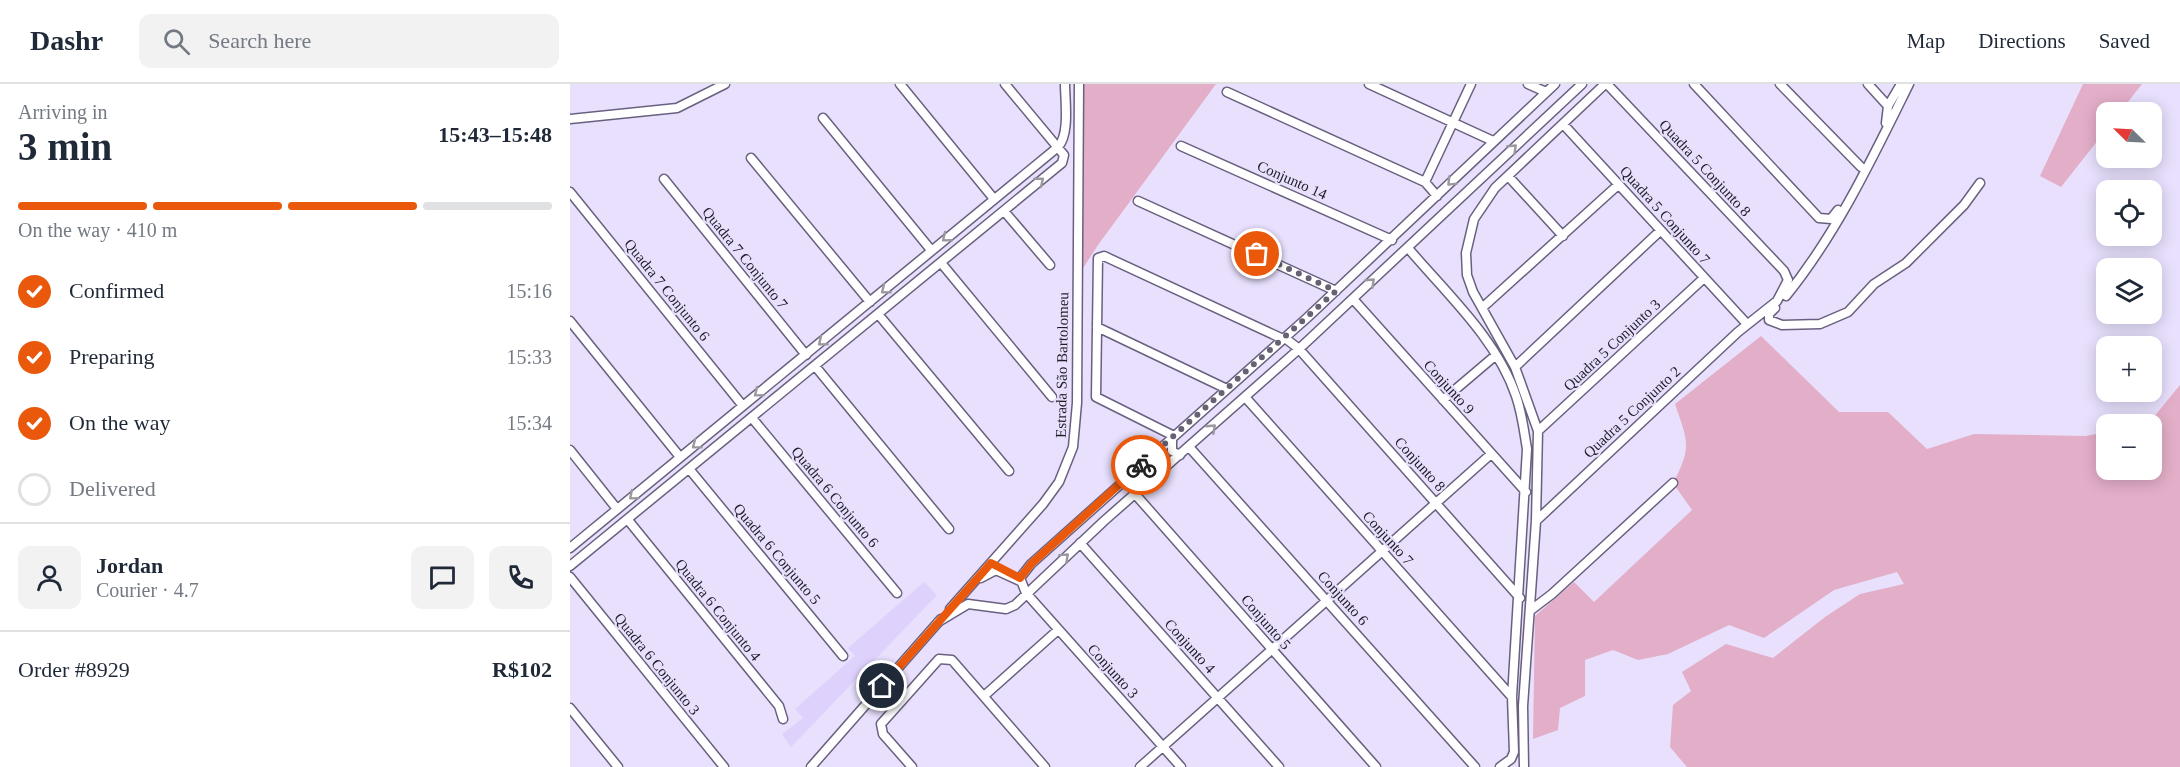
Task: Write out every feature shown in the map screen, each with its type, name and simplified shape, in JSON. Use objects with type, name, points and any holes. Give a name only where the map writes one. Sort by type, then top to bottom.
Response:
[{"type":"street","points":[[570,119],[677,108],[725,84]]},
{"type":"street","points":[[900,84],[994,200]]},
{"type":"street","points":[[570,566],[912,286],[942,264],[1062,163],[1064,155],[1005,84]]},
{"type":"street","points":[[570,548],[1058,147],[1062,143],[1064,133],[1065,84]]},
{"type":"street","name":"Estrada São Bartolomeu","points":[[811,767],[1052,493],[1064,472],[1073,447],[1077,403],[1079,84]]},
{"type":"street","points":[[1369,84],[1493,141]]},
{"type":"street","points":[[1425,182],[1471,84]]},
{"type":"street","points":[[1528,84],[1543,95]]},
{"type":"street","points":[[1020,579],[1031,564],[1392,240],[1555,84]]},
{"type":"street","points":[[938,622],[968,604],[1011,608],[1080,543],[1190,448],[1319,331],[1582,84]]},
{"type":"street","points":[[1524,767],[1523,705],[1536,521],[1538,431],[1515,367],[1482,308],[1467,275],[1466,253],[1474,219],[1481,205],[1508,176],[1606,84]]},
{"type":"street","name":"Quadra 5 Conjunto 8","points":[[1606,84],[1784,271]]},
{"type":"street","points":[[1694,84],[1819,218],[1824,220],[1833,217],[1861,167],[1887,120],[1888,106],[1900,84]]},
{"type":"street","points":[[1780,84],[1861,167]]},
{"type":"street","points":[[1868,84],[1888,106]]},
{"type":"street","points":[[1909,84],[1866,170],[1822,245],[1795,285],[1769,314],[1769,320],[1782,325],[1820,324],[1848,312],[1874,284],[1906,263],[1916,250],[1964,205],[1980,183]]},
{"type":"street","points":[[1227,92],[1425,182],[1437,196]]},
{"type":"street","points":[[1543,95],[1540,110],[1547,115]]},
{"type":"street","points":[[823,118],[931,250]]},
{"type":"street","points":[[1519,118],[1526,121],[1529,133]]},
{"type":"street","name":"Quadra 5 Conjunto 7","points":[[1563,124],[1747,324]]},
{"type":"street","name":"Conjunto 14","points":[[1181,146],[1392,240]]},
{"type":"street","points":[[751,158],[870,302]]},
{"type":"street","points":[[1508,176],[1563,236]]},
{"type":"street","name":"Quadra 7 Conjunto 7","points":[[664,179],[806,355]]},
{"type":"street","points":[[1482,308],[1618,185]]},
{"type":"street","name":"Quadra 7 Conjunto 6","points":[[570,192],[743,406]]},
{"type":"street","points":[[1138,201],[1336,291]]},
{"type":"street","points":[[1004,211],[1050,265]]},
{"type":"street","points":[[964,224],[974,237]]},
{"type":"street","points":[[1404,227],[1413,230],[1411,245],[1496,355],[1516,394],[1523,419],[1527,449],[1526,492],[1512,697],[1514,752],[1511,759],[1500,767]]},
{"type":"street","points":[[1515,367],[1660,231]]},
{"type":"street","name":"Conjunto 8","points":[[1097,327],[1096,264],[1098,258],[1104,256],[1284,338],[1299,349],[1520,598]]},
{"type":"street","points":[[942,264],[1052,397]]},
{"type":"street","name":"Quadra 5 Conjunto 2","points":[[1536,521],[1784,292],[1788,280],[1784,271]]},
{"type":"street","points":[[903,275],[912,286]]},
{"type":"street","name":"Quadra 5 Conjunto 3","points":[[1538,431],[1704,278]]},
{"type":"street","name":"Conjunto 9","points":[[1353,299],[1526,492]]},
{"type":"street","points":[[878,314],[1009,471]]},
{"type":"street","points":[[1308,317],[1311,327],[1319,331]]},
{"type":"street","points":[[570,321],[680,457]]},
{"type":"street","points":[[840,327],[849,339]]},
{"type":"street","points":[[1173,437],[1099,399],[1096,393],[1097,327],[1227,389]]},
{"type":"street","points":[[1443,400],[1496,355]]},
{"type":"street","points":[[815,366],[949,529]]},
{"type":"street","points":[[774,380],[783,392]]},
{"type":"street","name":"Conjunto 7","points":[[1245,397],[1512,697]]},
{"type":"street","name":"Quadra 6 Conjunto 6","points":[[752,418],[897,593]]},
{"type":"street","points":[[715,430],[724,441]]},
{"type":"street","points":[[1173,437],[1172,451],[1180,455]]},
{"type":"street","name":"Conjunto 6","points":[[1190,448],[1475,767]]},
{"type":"street","points":[[570,450],[617,509]]},
{"type":"street","points":[[1140,767],[1491,454]]},
{"type":"street","points":[[1145,462],[1154,466],[1154,478]]},
{"type":"street","name":"Quadra 6 Conjunto 5","points":[[690,470],[843,656]]},
{"type":"street","points":[[651,480],[660,493]]},
{"type":"street","points":[[1531,610],[1552,594],[1673,483]]},
{"type":"street","name":"Conjunto 5","points":[[1135,494],[1376,767]]},
{"type":"street","name":"Quadra 6 Conjunto 4","points":[[628,520],[779,706],[783,718]]},
{"type":"street","points":[[587,534],[596,545]]},
{"type":"street","name":"Conjunto 4","points":[[1080,543],[1279,767]]},
{"type":"street","points":[[991,563],[1020,579]]},
{"type":"street","points":[[973,583],[996,570],[1020,579]]},
{"type":"street","name":"Quadra 6 Conjunto 3","points":[[570,578],[724,767]]},
{"type":"street","name":"Conjunto 3","points":[[1020,579],[1026,593],[1181,767]]},
{"type":"street","points":[[962,596],[1006,602],[1026,593]]},
{"type":"street","points":[[984,696],[1058,630]]},
{"type":"street","points":[[912,767],[883,734],[882,721],[939,659],[952,660],[1046,767]]},
{"type":"street","points":[[570,708],[618,767]]},
{"type":"shaded area","points":[[1078,84],[1216,84],[1098,245],[1076,279]]},
{"type":"shaded area","points":[[2083,84],[2142,84],[2128,102],[2096,102],[2096,143],[2061,187],[2040,176]]},
{"type":"shaded area","points":[[1761,336],[1839,412],[1888,412],[1927,449],[1974,434],[2086,436],[2096,434],[2096,480],[2162,480],[2162,414],[2156,414],[2180,385],[2180,767],[1687,767],[1670,747],[1673,705],[1691,691],[1682,672],[1726,644],[1773,658],[1825,617],[1860,594],[1904,584],[1897,572],[1834,590],[1764,638],[1729,625],[1668,654],[1638,660],[1613,650],[1585,660],[1585,696],[1560,708],[1558,730],[1533,739],[1535,616],[1574,582],[1594,602],[1692,510],[1673,483],[1683,461],[1686,444],[1675,404]]},
{"type":"shaded area","points":[[924,582],[937,595],[791,747],[782,734],[803,718],[795,709],[855,656],[848,648]]},
{"type":"way so far","points":[[1141,465],[1336,291],[1257,254]]},
{"type":"route","points":[[882,686],[991,563],[1020,578],[1031,564],[1141,465]]}]
